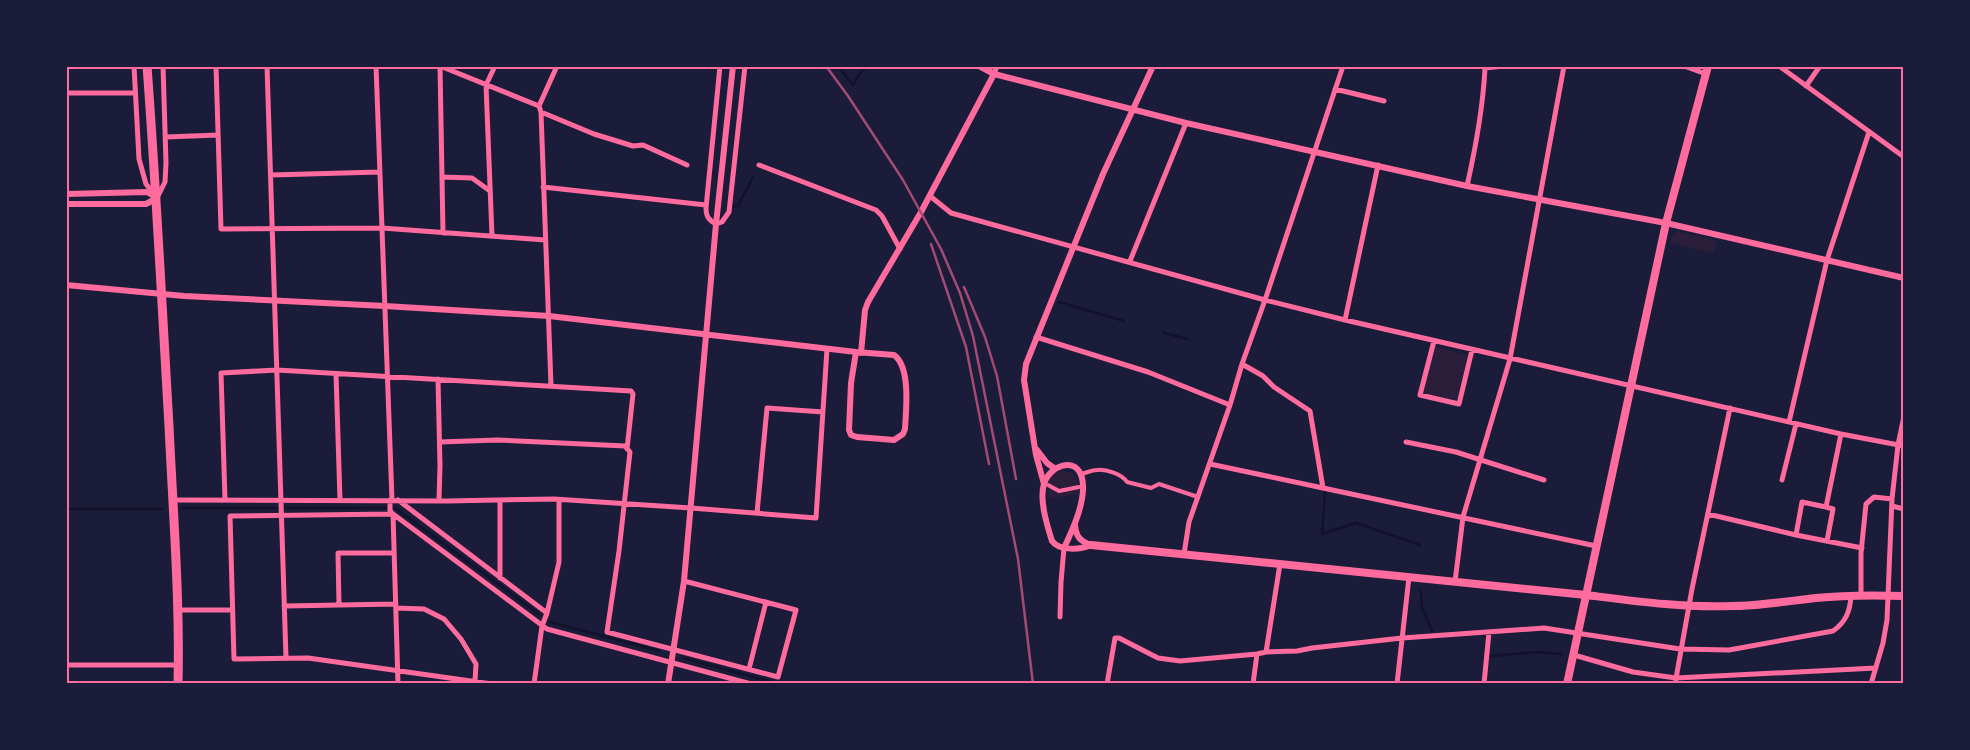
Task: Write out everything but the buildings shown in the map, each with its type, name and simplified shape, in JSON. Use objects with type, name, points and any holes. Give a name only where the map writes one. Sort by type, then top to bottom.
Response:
[{"type":"highway","points":[[147,66],[157,198],[173,500],[178,610],[178,684]]},
{"type":"main road","points":[[1567,684],[1666,223],[1707,70]]},
{"type":"main road","points":[[1091,544],[1688,606],[1752,605],[1861,595],[1904,596]]},
{"type":"street","points":[[134,66],[139,160],[146,184],[157,198]]},
{"type":"street","points":[[66,204],[146,204],[157,198],[165,182],[166,137],[163,66]]},
{"type":"street","points":[[216,66],[221,229],[382,228],[545,240]]},
{"type":"street","points":[[267,66],[286,658]]},
{"type":"street","points":[[376,66],[393,500],[390,511],[547,629],[751,684]]},
{"type":"street","points":[[444,232],[440,66],[594,134],[633,146],[643,146],[688,165]]},
{"type":"street","points":[[492,236],[486,85],[495,66]]},
{"type":"street","points":[[551,386],[540,109],[557,66]]},
{"type":"street","points":[[720,66],[706,205],[706,215],[711,222],[716,224],[722,222],[729,212],[744,66]]},
{"type":"street","points":[[668,684],[684,581],[716,224],[733,66]]},
{"type":"street","points":[[979,66],[994,74],[1186,123],[1467,186],[1666,223],[1904,278]]},
{"type":"street","points":[[66,285],[162,295],[549,316],[827,349],[858,352],[894,355],[900,362],[906,389],[905,429],[899,438],[894,440],[857,437],[851,435],[849,430],[852,383],[858,352],[865,310],[930,196],[998,66]]},
{"type":"street","points":[[1079,487],[1059,491],[1046,484],[1036,446],[1024,372],[1072,247],[1103,174],[1153,66]]},
{"type":"street","points":[[1184,554],[1189,522],[1343,66]]},
{"type":"street","points":[[1467,186],[1477,139],[1484,67],[1504,66]]},
{"type":"street","points":[[1455,582],[1463,517],[1510,359],[1564,66]]},
{"type":"street","points":[[1684,66],[1707,70]]},
{"type":"street","points":[[1779,66],[1904,157]]},
{"type":"street","points":[[1806,86],[1820,66]]},
{"type":"street","points":[[1335,89],[1384,101]]},
{"type":"street","points":[[66,93],[135,93]]},
{"type":"street","points":[[1130,261],[1186,123]]},
{"type":"street","points":[[1789,422],[1827,260],[1869,132]]},
{"type":"street","points":[[166,137],[218,135]]},
{"type":"street","points":[[759,164],[876,210],[882,216],[900,250]]},
{"type":"street","points":[[1345,320],[1378,166]]},
{"type":"street","points":[[271,175],[380,172]]},
{"type":"street","points":[[442,177],[472,178],[490,191]]},
{"type":"street","points":[[543,188],[706,205]]},
{"type":"street","points":[[66,194],[147,192],[157,198]]},
{"type":"street","points":[[930,196],[951,213],[1072,247],[1130,261],[1265,300],[1510,359],[1840,434],[1901,446]]},
{"type":"street","points":[[1036,337],[1148,372],[1230,405]]},
{"type":"street","points":[[1434,341],[1420,394],[1459,404],[1472,350]]},
{"type":"street","points":[[173,500],[559,500],[624,503],[816,518],[827,349]]},
{"type":"street","points":[[1242,364],[1263,376],[1274,387],[1310,411],[1323,488]]},
{"type":"street","points":[[225,500],[221,372],[277,370],[631,391],[633,394],[627,449]]},
{"type":"street","points":[[336,374],[340,500]]},
{"type":"street","points":[[438,379],[439,500]]},
{"type":"street","points":[[757,513],[767,408],[823,412]]},
{"type":"street","points":[[1676,681],[1688,606],[1730,408]]},
{"type":"street","points":[[1871,684],[1887,620],[1892,499],[1904,416]]},
{"type":"street","points":[[1782,480],[1796,424]]},
{"type":"street","points":[[1826,507],[1840,434]]},
{"type":"street","points":[[440,442],[497,440],[625,446],[630,452],[608,632],[778,677],[796,610],[684,581]]},
{"type":"street","points":[[1406,442],[1456,452],[1544,480]]},
{"type":"street","points":[[1036,446],[1042,459],[1054,468]]},
{"type":"street","points":[[1210,464],[1596,546]]},
{"type":"street","points":[[1060,617],[1064,548],[1076,522],[1082,494],[1082,480],[1081,474],[1073,466],[1054,468],[1050,471],[1043,498],[1052,541],[1057,546],[1064,548],[1085,548],[1091,544]]},
{"type":"street","points":[[1081,474],[1097,470],[1118,474],[1124,477],[1127,482],[1151,488],[1159,484],[1198,497]]},
{"type":"street","points":[[1861,595],[1862,548],[1866,504],[1874,497],[1892,499]]},
{"type":"street","points":[[393,500],[547,613]]},
{"type":"street","points":[[534,684],[542,626],[559,562],[559,500]]},
{"type":"street","points":[[500,501],[500,578]]},
{"type":"street","points":[[1796,535],[1802,502],[1833,509],[1827,541]]},
{"type":"street","points":[[1892,506],[1904,509]]},
{"type":"street","points":[[393,514],[230,516],[234,659],[308,658],[492,684]]},
{"type":"street","points":[[393,514],[398,684]]},
{"type":"street","points":[[1708,514],[1796,535],[1862,548]]},
{"type":"street","points":[[1076,522],[1077,536],[1082,541],[1091,544]]},
{"type":"street","points":[[339,605],[338,554],[394,553]]},
{"type":"street","points":[[1266,652],[1280,564]]},
{"type":"street","points":[[1397,684],[1409,577]]},
{"type":"street","points":[[1107,684],[1115,638],[1119,638],[1158,658],[1180,662],[1266,652],[1297,651],[1402,638],[1544,628],[1680,649],[1729,650],[1833,631],[1839,627],[1850,611],[1851,596]]},
{"type":"street","points":[[749,669],[766,602]]},
{"type":"street","points":[[284,606],[396,606],[424,609],[444,619],[461,639],[476,664],[475,681]]},
{"type":"street","points":[[178,610],[232,610]]},
{"type":"street","points":[[1484,684],[1489,632]]},
{"type":"street","points":[[1253,684],[1257,654]]},
{"type":"street","points":[[1574,655],[1633,672],[1676,681],[1876,668]]},
{"type":"street","points":[[66,665],[178,665]]},
{"type":"shaded area","points":[[1677,231],[1717,241],[1714,253],[1670,243],[1672,235]]},
{"type":"shaded area","points":[[1435,346],[1468,355],[1457,399],[1455,400],[1423,393]]},
{"type":"shaded area","points":[[1061,471],[1071,473],[1074,476],[1078,482],[1079,497],[1076,494],[1049,499],[1048,485],[1050,478]]},
{"type":"waterway","points":[[838,66],[853,85],[861,72],[868,66]]},
{"type":"waterway","points":[[734,206],[738,206],[753,177]]},
{"type":"waterway","points":[[1059,302],[1124,321]]},
{"type":"waterway","points":[[1164,333],[1188,339]]},
{"type":"waterway","points":[[1325,492],[1322,534],[1356,523],[1420,545]]},
{"type":"waterway","points":[[183,508],[277,508]]},
{"type":"waterway","points":[[285,508],[386,508]]},
{"type":"waterway","points":[[395,508],[539,614]]},
{"type":"waterway","points":[[66,509],[162,509]]},
{"type":"waterway","points":[[1421,591],[1422,607],[1432,631]]},
{"type":"waterway","points":[[550,622],[659,651]]},
{"type":"waterway","points":[[1489,656],[1538,652],[1561,654]]},
{"type":"waterway","points":[[683,658],[779,684]]},
{"type":"railway","points":[[826,66],[903,180],[941,249],[960,293],[973,336],[1018,559],[1033,684]]},
{"type":"railway","points":[[931,244],[966,347],[989,464]]},
{"type":"railway","points":[[964,287],[985,337],[997,376],[1016,479]]}]
